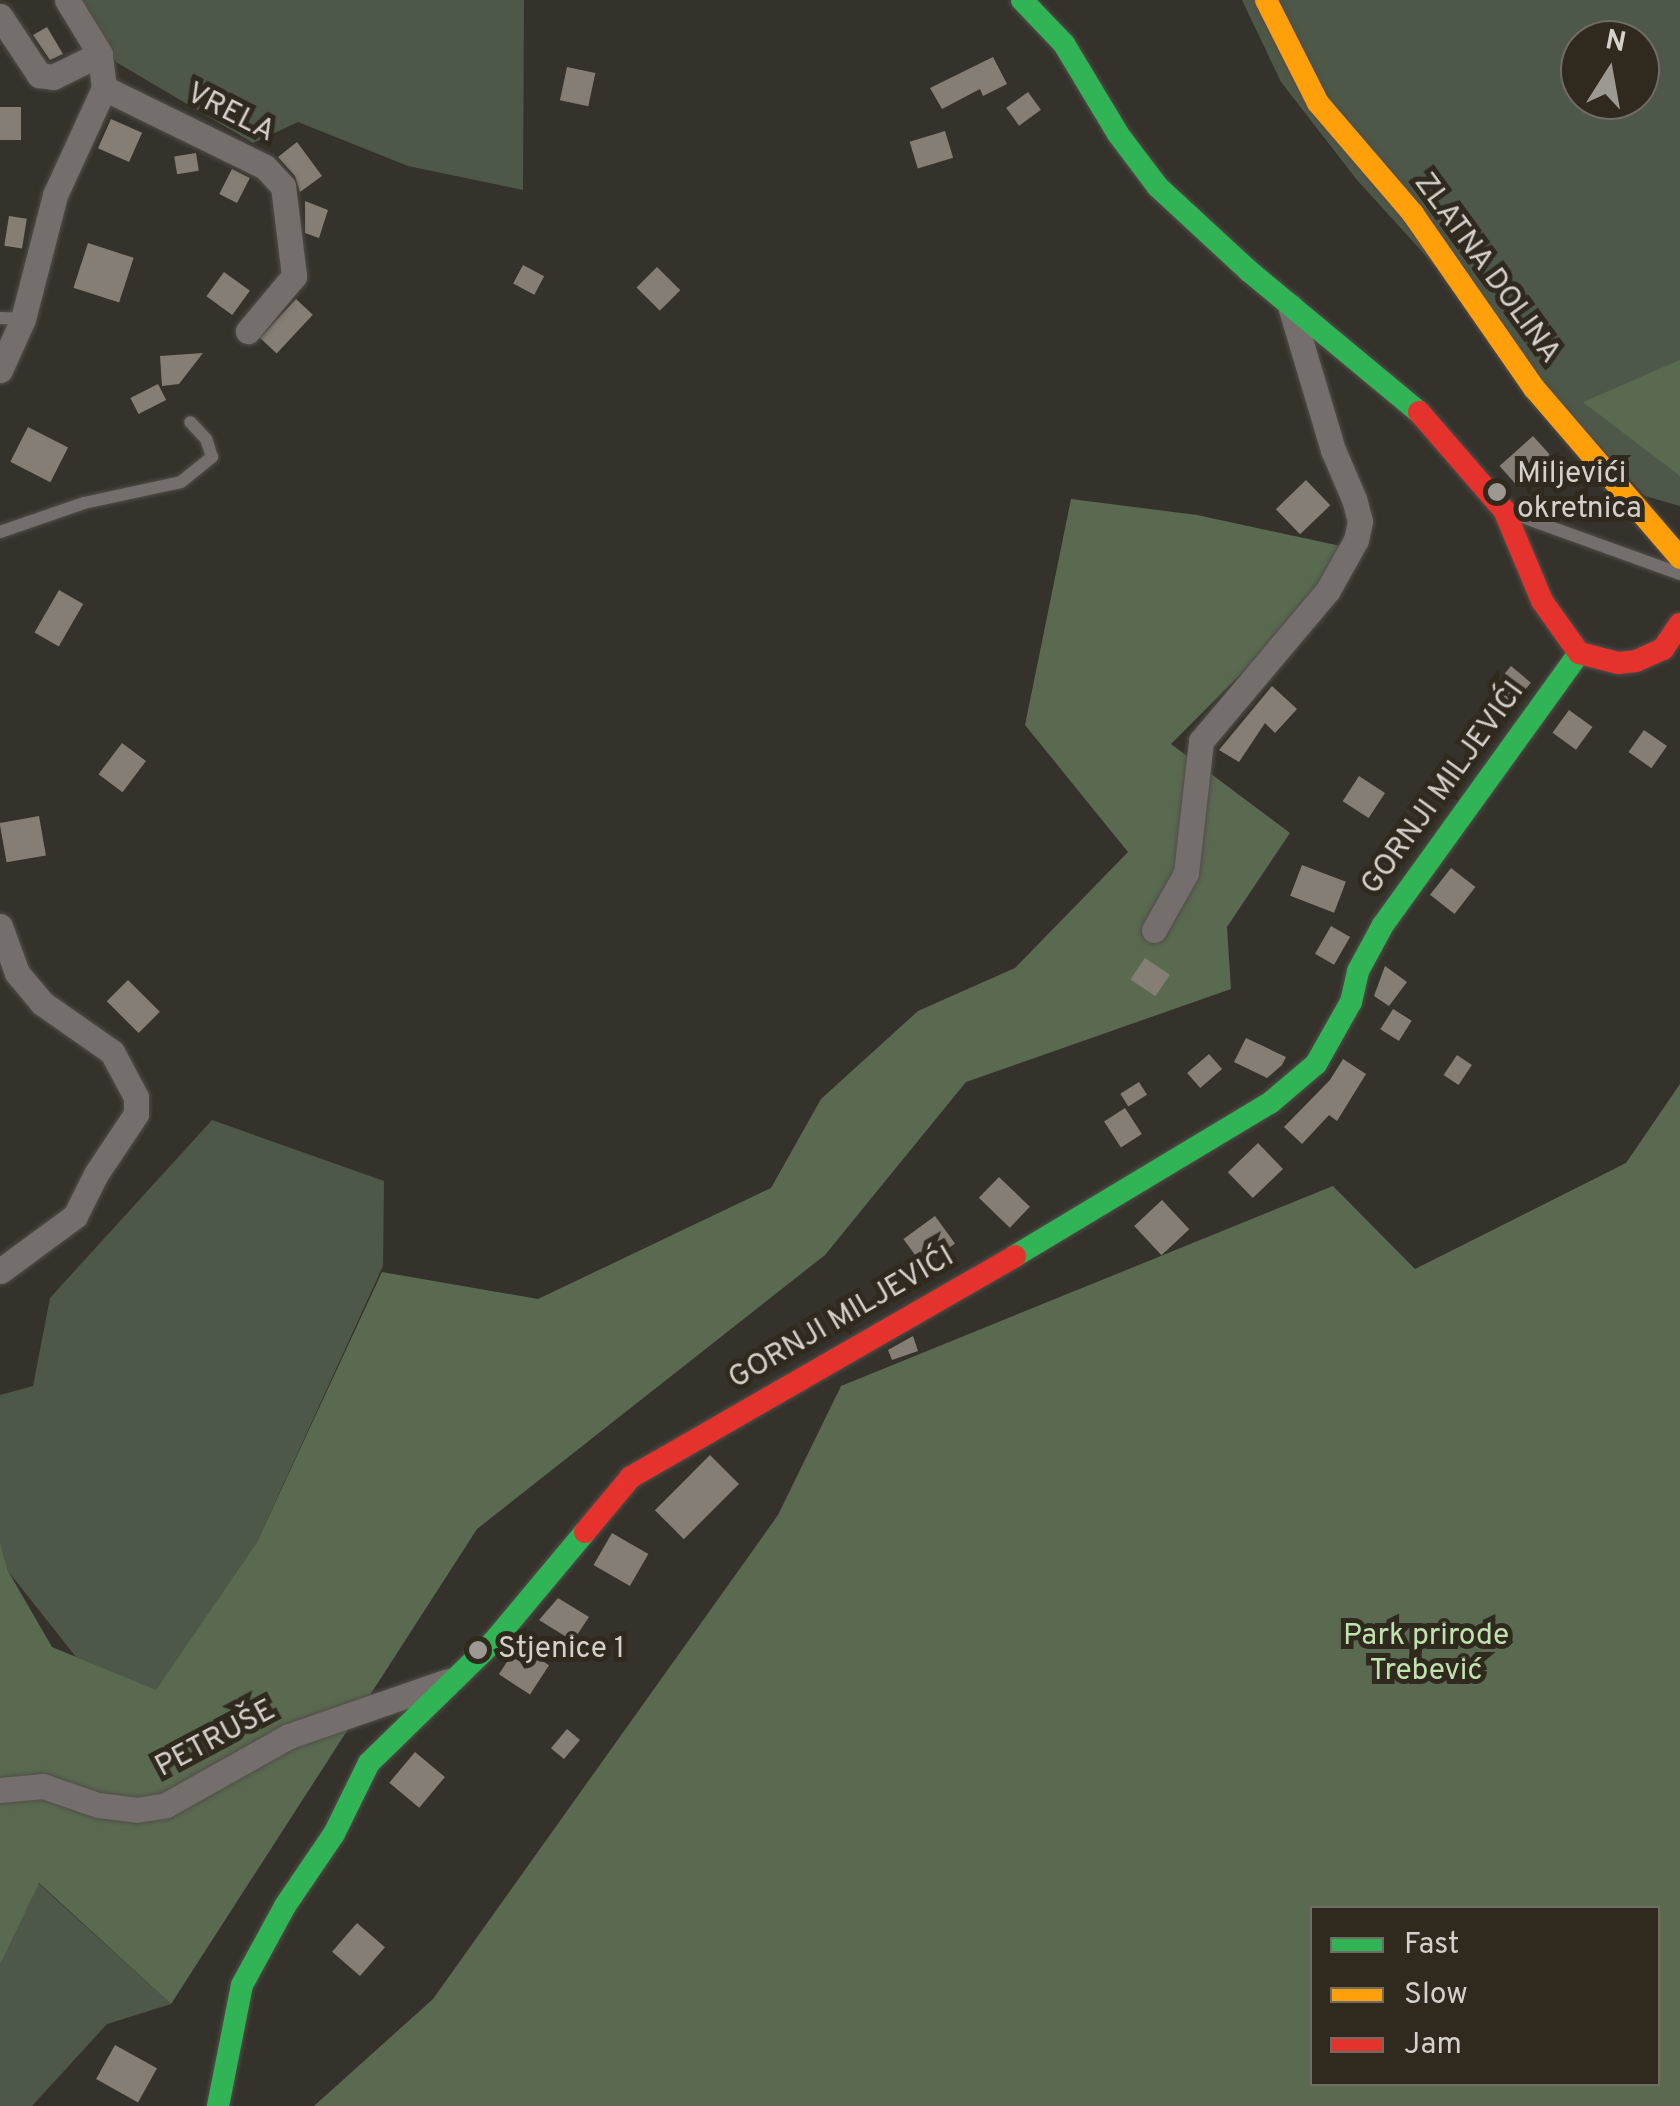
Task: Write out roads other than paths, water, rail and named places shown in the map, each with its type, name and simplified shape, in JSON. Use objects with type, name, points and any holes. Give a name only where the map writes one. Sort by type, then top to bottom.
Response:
[{"type":"street","points":[[0,370],[11,318],[55,195],[104,88],[100,54],[68,0]]},
{"type":"street","points":[[1022,0],[1064,44],[1118,134],[1158,186],[1290,306],[1422,414],[1504,510],[1542,601],[1560,632],[1579,653],[1618,663],[1636,661],[1663,649],[1680,624]]},
{"type":"street","name":"ZLATNA DOLINA","points":[[1266,0],[1318,103],[1413,214],[1534,388],[1680,558]]},
{"type":"street","points":[[0,16],[39,75],[52,76],[100,54]]},
{"type":"street","name":"VRELA","points":[[104,88],[265,167],[283,186],[294,276],[248,331]]},
{"type":"street","points":[[1154,930],[1186,873],[1201,742],[1328,590],[1356,540],[1360,521],[1354,499],[1332,450],[1290,306]]},
{"type":"street","name":"GORNJI MILJEVIĆI","points":[[218,2106],[242,1985],[285,1906],[334,1834],[370,1763],[494,1641],[584,1528],[631,1477],[875,1333],[1092,1213],[1270,1103],[1316,1064],[1351,1002],[1358,971],[1383,925],[1579,653]]},
{"type":"street","points":[[0,926],[18,973],[42,1003],[112,1052],[136,1097],[136,1114],[96,1174],[75,1216],[0,1271]]},
{"type":"street","name":"PETRUŠE","points":[[0,1790],[43,1786],[98,1805],[136,1810],[166,1805],[289,1736],[457,1677]]},
{"type":"lane","points":[[0,532],[84,502],[181,482],[212,457],[206,439],[190,422]]},
{"type":"lane","points":[[1504,510],[1680,574]]},
{"type":"place","name":"Miljevići okretnica","points":[[1497,492]]},
{"type":"place","name":"Stjenice 1","points":[[478,1650]]},
{"type":"park label","name":"Park prirode Trebević","points":[[1426,1654]]}]
